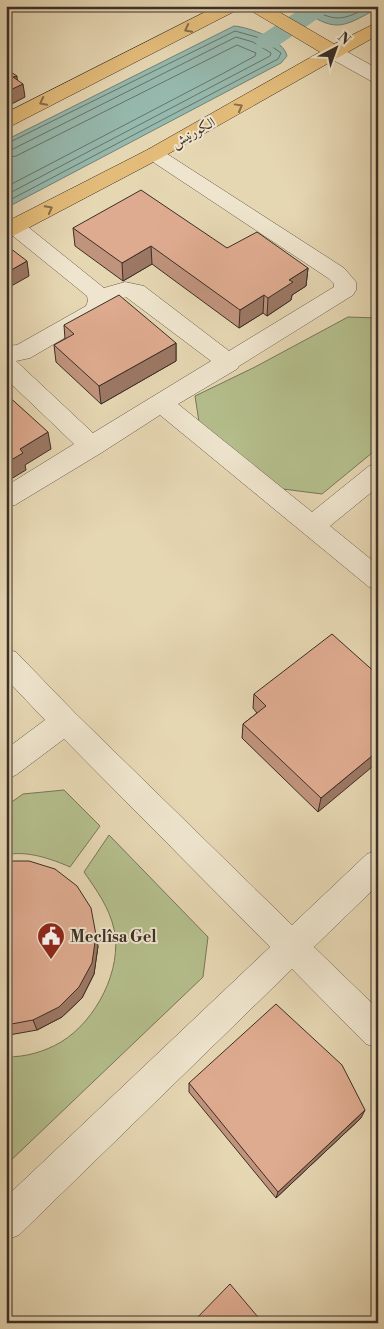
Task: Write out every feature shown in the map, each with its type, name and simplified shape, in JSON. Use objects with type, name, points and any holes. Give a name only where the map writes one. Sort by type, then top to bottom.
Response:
[{"type":"main road","points":[[6,121],[231,6]]},
{"type":"main road","points":[[260,9],[335,53]]},
{"type":"main road","name":"الكورنيش","points":[[11,229],[154,154],[378,27]]},
{"type":"street","points":[[335,53],[378,78]]},
{"type":"street","points":[[6,498],[335,298],[345,290],[346,282],[328,268],[154,154]]},
{"type":"street","points":[[6,354],[22,352],[94,311],[99,304],[100,298],[95,290],[11,229]]},
{"type":"street","points":[[100,298],[125,289],[136,291],[229,363]]},
{"type":"street","points":[[6,365],[92,447]]},
{"type":"street","points":[[162,404],[378,580]]},
{"type":"street","points":[[311,527],[378,474]]},
{"type":"street","points":[[6,660],[65,722],[378,1032]]},
{"type":"street","points":[[6,766],[65,722]]},
{"type":"street","points":[[6,1222],[378,864]]},
{"type":"green space","points":[[348,317],[378,318],[378,448],[322,494],[275,488],[199,422],[195,396],[255,367]]},
{"type":"green space","points":[[64,790],[100,826],[70,867],[30,854],[6,855],[6,806],[23,794]]},
{"type":"green space","points":[[109,835],[208,937],[203,977],[6,1165],[6,1057],[28,1055],[48,1049],[74,1033],[96,1008],[110,977],[116,944],[114,929],[106,906],[84,872]]},
{"type":"water","points":[[297,6],[378,6],[378,8],[346,24],[338,25],[320,21]]},
{"type":"water","points":[[234,26],[265,35],[280,45],[287,56],[281,63],[6,208],[6,140]]},
{"type":"building","points":[[6,69],[17,76],[13,77],[23,84],[6,92]]},
{"type":"building","points":[[141,190],[227,248],[257,232],[308,268],[289,280],[293,282],[268,298],[264,295],[240,310],[151,246],[122,263],[73,228]]},
{"type":"building","points":[[6,245],[27,261],[6,273]]},
{"type":"building","points":[[119,295],[176,343],[99,386],[54,345],[74,334],[64,325]]},
{"type":"building","points":[[6,394],[48,432],[20,449],[23,453],[6,463]]},
{"type":"building","points":[[332,634],[378,675],[378,751],[321,798],[243,724],[266,706],[254,694]]},
{"type":"building","name":"Meclîsa Gel","points":[[6,861],[29,861],[55,869],[77,886],[91,908],[96,935],[92,963],[79,987],[59,1007],[33,1020],[6,1025]]},
{"type":"building","points":[[276,1004],[342,1065],[365,1110],[278,1192],[189,1083]]},
{"type":"building","points":[[230,1284],[263,1323],[192,1323]]},
{"type":"waterway","points":[[267,42],[321,6]]},
{"type":"place","name":"Meclîsa Gel","points":[[51,960]]}]
